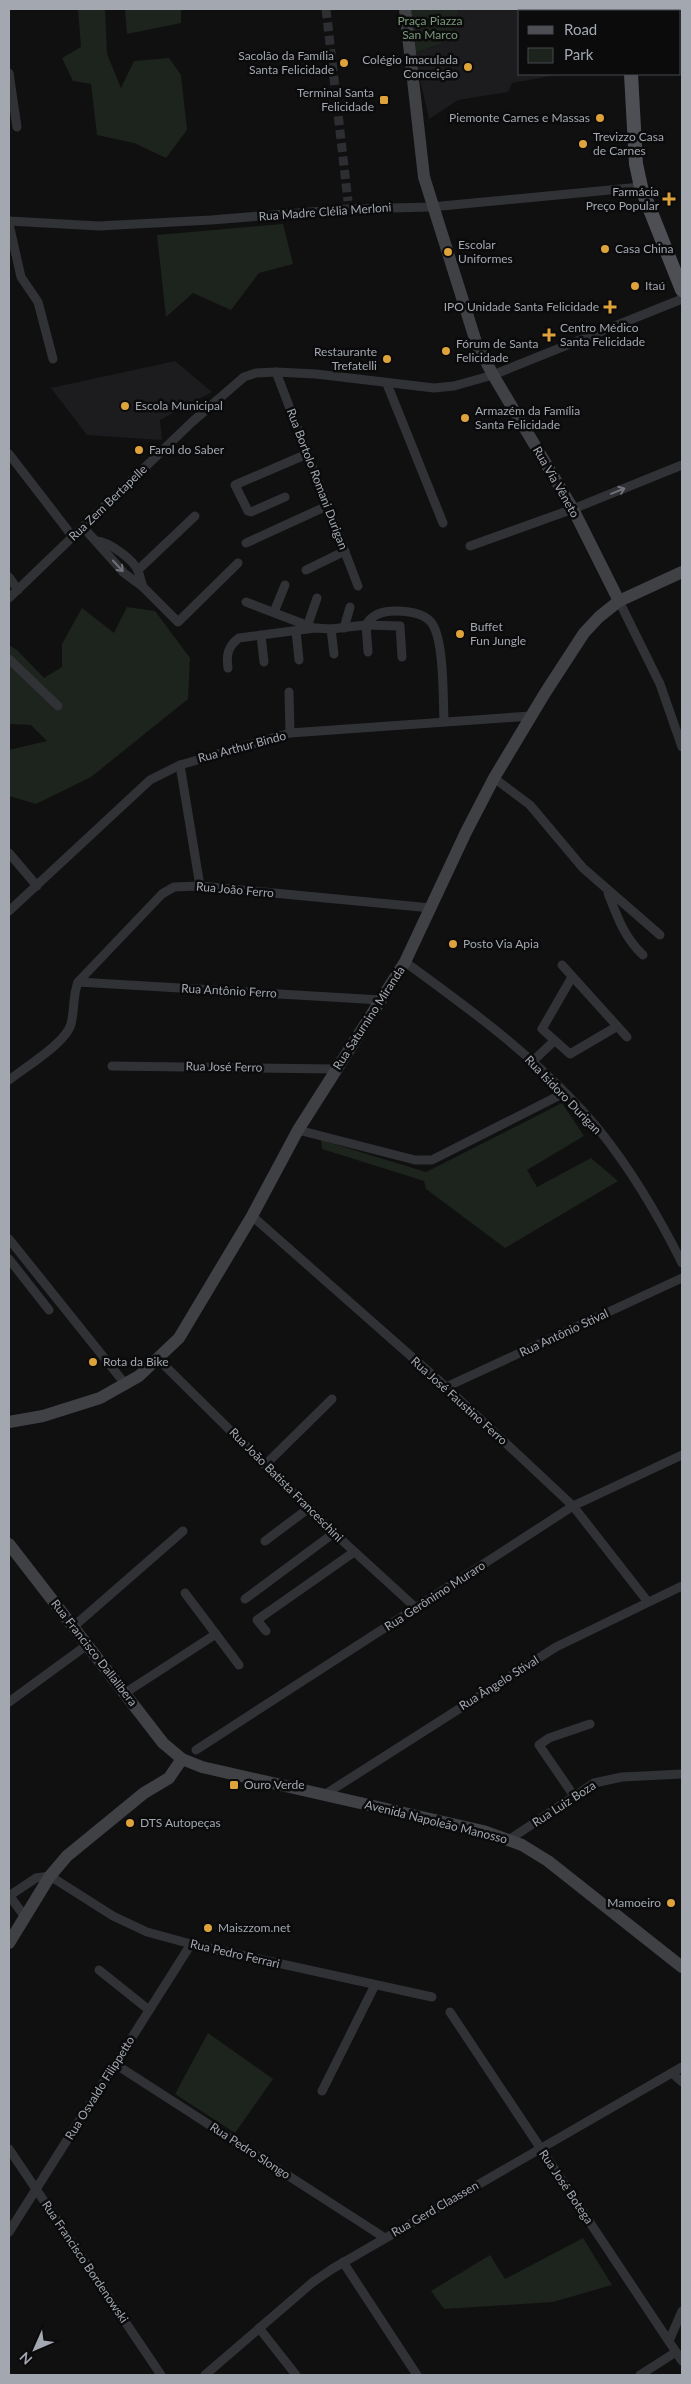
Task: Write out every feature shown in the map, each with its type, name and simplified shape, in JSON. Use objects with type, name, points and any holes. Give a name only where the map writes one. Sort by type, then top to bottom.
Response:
[{"type":"main road","name":"Rua Via Vêneto","points":[[405,9],[418,139],[424,177],[431,207],[476,342],[493,375],[573,509],[619,601]]},
{"type":"main road","points":[[632,75],[636,164],[641,186],[682,290]]},
{"type":"main road","name":"Rua Saturnino Miranda","points":[[11,1423],[82,1404],[126,1384],[159,1360],[179,1338],[252,1216],[298,1130],[405,962],[466,832],[494,778],[584,633],[619,601],[682,572]]},
{"type":"main road","name":"Rua Francisco Dallalibera","points":[[9,1544],[163,1743],[182,1759]]},
{"type":"main road","points":[[9,1943],[50,1876],[77,1847],[144,1793],[164,1770],[182,1759]]},
{"type":"main road","name":"Avenida Napoleão Manosso","points":[[182,1759],[202,1767],[510,1839],[548,1861],[682,1967]]},
{"type":"street","points":[[9,73],[17,127]]},
{"type":"street","name":"Rua Madre Clélia Merloni","points":[[9,222],[99,226],[211,220],[348,205],[431,207],[641,186]]},
{"type":"street","points":[[9,222],[21,276],[38,302],[53,359]]},
{"type":"street","name":"Rua Zem Bertapelle","points":[[9,598],[244,377],[256,373],[276,372],[316,374],[434,388],[454,386],[493,375],[682,299]]},
{"type":"street","name":"Rua Bortolo Romani Durigan","points":[[276,372],[358,586]]},
{"type":"street","points":[[388,384],[444,523]]},
{"type":"street","points":[[9,454],[72,538]]},
{"type":"street","points":[[285,496],[251,512],[248,511],[235,485],[307,454]]},
{"type":"street","points":[[470,546],[573,509],[682,465]]},
{"type":"street","points":[[246,543],[327,506]]},
{"type":"street","points":[[138,570],[195,516]]},
{"type":"street","points":[[83,527],[124,573],[143,587],[178,622],[238,563]]},
{"type":"street","points":[[97,541],[111,545],[138,570],[143,587]]},
{"type":"street","points":[[306,570],[345,551]]},
{"type":"street","points":[[9,577],[18,590]]},
{"type":"street","points":[[274,612],[285,585]]},
{"type":"street","points":[[311,626],[317,598]]},
{"type":"street","name":"Rua Via Vêneto","points":[[619,601],[660,684],[682,747]]},
{"type":"street","points":[[246,602],[311,626],[331,629],[366,625],[400,626],[402,657]]},
{"type":"street","points":[[344,628],[350,607]]},
{"type":"street","points":[[368,652],[366,625],[382,611],[406,611],[424,617],[432,625],[438,641],[444,721]]},
{"type":"street","points":[[228,668],[226,656],[231,644],[239,638],[296,631],[311,626]]},
{"type":"street","points":[[331,629],[334,654]]},
{"type":"street","points":[[296,631],[299,660]]},
{"type":"street","points":[[261,636],[264,662]]},
{"type":"street","points":[[9,659],[58,706]]},
{"type":"street","points":[[289,692],[290,733]]},
{"type":"street","name":"Rua Arthur Bindo","points":[[9,911],[150,780],[180,765],[290,733],[532,716]]},
{"type":"street","points":[[180,765],[200,886]]},
{"type":"street","points":[[494,778],[530,805],[583,868],[660,935]]},
{"type":"street","points":[[9,854],[36,886]]},
{"type":"street","name":"Rua João Ferro","points":[[78,982],[162,894],[174,887],[200,886],[431,908]]},
{"type":"street","points":[[607,890],[627,937],[643,955]]},
{"type":"street","name":"Rua Isidoro Durigan","points":[[405,962],[491,1025],[564,1093],[599,1130],[649,1203],[682,1263]]},
{"type":"street","points":[[562,965],[627,1037]]},
{"type":"street","points":[[572,977],[542,1029],[570,1054],[616,1027]]},
{"type":"street","points":[[9,1080],[65,1036],[71,1024],[72,998],[78,982]]},
{"type":"street","name":"Rua Antônio Ferro","points":[[78,982],[381,1000]]},
{"type":"street","points":[[532,1062],[554,1041]]},
{"type":"street","name":"Rua José Ferro","points":[[112,1066],[336,1069]]},
{"type":"street","points":[[298,1130],[415,1160],[432,1160],[564,1093]]},
{"type":"street","name":"Rua José Faustino Ferro","points":[[252,1216],[446,1387],[573,1506],[648,1602]]},
{"type":"street","points":[[9,1239],[126,1384]]},
{"type":"street","points":[[9,1259],[49,1310]]},
{"type":"street","name":"Rua Antônio Stival","points":[[446,1387],[682,1278]]},
{"type":"street","name":"Rua João Batista Franceschini","points":[[159,1360],[308,1508],[416,1608]]},
{"type":"street","points":[[265,1465],[332,1399]]},
{"type":"street","name":"Rua Gerônimo Muraro","points":[[196,1750],[573,1506],[682,1455]]},
{"type":"street","points":[[265,1541],[308,1508]]},
{"type":"street","points":[[73,1627],[183,1531]]},
{"type":"street","points":[[245,1599],[334,1533]]},
{"type":"street","points":[[266,1632],[257,1620],[354,1552]]},
{"type":"street","name":"Rua Ângelo Stival","points":[[324,1795],[540,1657],[586,1631],[682,1586]]},
{"type":"street","points":[[185,1592],[239,1665]]},
{"type":"street","points":[[125,1693],[216,1634]]},
{"type":"street","points":[[9,1702],[87,1645]]},
{"type":"street","points":[[574,1796],[539,1745],[554,1736],[590,1724]]},
{"type":"street","name":"Rua Luiz Boza","points":[[510,1839],[594,1783],[611,1778],[682,1774]]},
{"type":"street","points":[[25,1917],[9,1896],[36,1878],[50,1876]]},
{"type":"street","name":"Rua Pedro Ferrari","points":[[50,1876],[131,1926],[191,1944],[432,1997]]},
{"type":"street","name":"Rua Osvaldo Filippetto","points":[[9,2232],[191,1944]]},
{"type":"street","points":[[99,1970],[149,2010]]},
{"type":"street","points":[[322,2091],[375,1985]]},
{"type":"street","name":"Rua José Botega","points":[[450,2012],[682,2361]]},
{"type":"street","name":"Rua Pedro Slongo","points":[[115,2064],[385,2238]]},
{"type":"street","name":"Rua Gerd Claassen","points":[[205,2375],[313,2282],[343,2262],[682,2067]]},
{"type":"street","points":[[672,2073],[682,2082]]},
{"type":"street","name":"Rua Francisco Bordenowski","points":[[9,2150],[162,2375]]},
{"type":"street","points":[[343,2262],[417,2375]]},
{"type":"street","points":[[668,2341],[682,2311]]},
{"type":"street","points":[[260,2328],[296,2375]]},
{"type":"street","points":[[640,2375],[676,2352]]},
{"type":"shaded area","name":"Colégio Imaculada Conceição","points":[[459,9],[608,9],[518,10],[518,75],[556,75],[512,83],[508,92],[458,100],[429,119],[414,53],[449,41]]},
{"type":"shaded area","name":"Escola Municipal","points":[[175,361],[212,392],[160,420],[162,440],[87,435],[51,388]]},
{"type":"green space","points":[[78,9],[105,9],[107,54],[121,88],[134,61],[169,58],[181,75],[187,130],[166,158],[134,143],[97,135],[91,84],[73,81],[62,58],[81,47]]},
{"type":"green space","points":[[125,9],[181,9],[181,23],[127,34]]},
{"type":"green space","name":"Praça Piazza San Marco","points":[[407,9],[459,9],[449,41],[414,53]]},
{"type":"green space","points":[[283,224],[293,264],[259,273],[231,310],[193,293],[166,317],[157,235]]},
{"type":"green space","points":[[127,607],[155,611],[190,658],[188,699],[91,777],[36,804],[9,796],[9,750],[47,741],[31,725],[9,724],[9,645],[17,650],[44,678],[62,667],[62,644],[82,608],[114,633]]},
{"type":"green space","points":[[562,1103],[584,1136],[527,1170],[537,1187],[591,1158],[618,1181],[505,1248],[426,1189],[424,1181],[322,1149],[321,1140],[426,1172]]},
{"type":"green space","points":[[208,2033],[273,2079],[235,2133],[175,2094]]},
{"type":"green space","points":[[583,2238],[612,2285],[553,2302],[444,2309],[431,2291],[490,2255],[505,2279]]},
{"type":"tunnel","points":[[326,9],[348,201]]},
{"type":"place","name":"Sacolão da Família Santa Felicidade","points":[[344,63]]},
{"type":"place","name":"Colégio Imaculada Conceição","points":[[468,67]]},
{"type":"place","name":"Terminal Santa Felicidade","points":[[384,100]]},
{"type":"place","name":"Piemonte Carnes e Massas","points":[[600,118]]},
{"type":"place","name":"Trevizzo Casa de Carnes","points":[[583,144]]},
{"type":"place","name":"Farmácia Preço Popular","points":[[669,199]]},
{"type":"place","name":"Casa China","points":[[605,249]]},
{"type":"place","name":"Escolar Uniformes","points":[[448,252]]},
{"type":"place","name":"Itaú","points":[[635,286]]},
{"type":"place","name":"IPO Unidade Santa Felicidade","points":[[610,307]]},
{"type":"place","name":"Centro Médico Santa Felicidade","points":[[549,335]]},
{"type":"place","name":"Fórum de Santa Felicidade","points":[[446,351]]},
{"type":"place","name":"Restaurante Trefatelli","points":[[387,359]]},
{"type":"place","name":"Escola Municipal","points":[[125,406]]},
{"type":"place","name":"Armazém da Família Santa Felicidade","points":[[465,418]]},
{"type":"place","name":"Farol do Saber","points":[[139,450]]},
{"type":"place","name":"Buffet Fun Jungle","points":[[460,634]]},
{"type":"place","name":"Posto Via Apia","points":[[453,944]]},
{"type":"place","name":"Rota da Bike","points":[[93,1362]]},
{"type":"place","name":"Ouro Verde","points":[[234,1785]]},
{"type":"place","name":"DTS Autopeças","points":[[130,1823]]},
{"type":"place","name":"Mamoeiro","points":[[671,1903]]},
{"type":"place","name":"Maiszzom.net","points":[[208,1928]]}]
